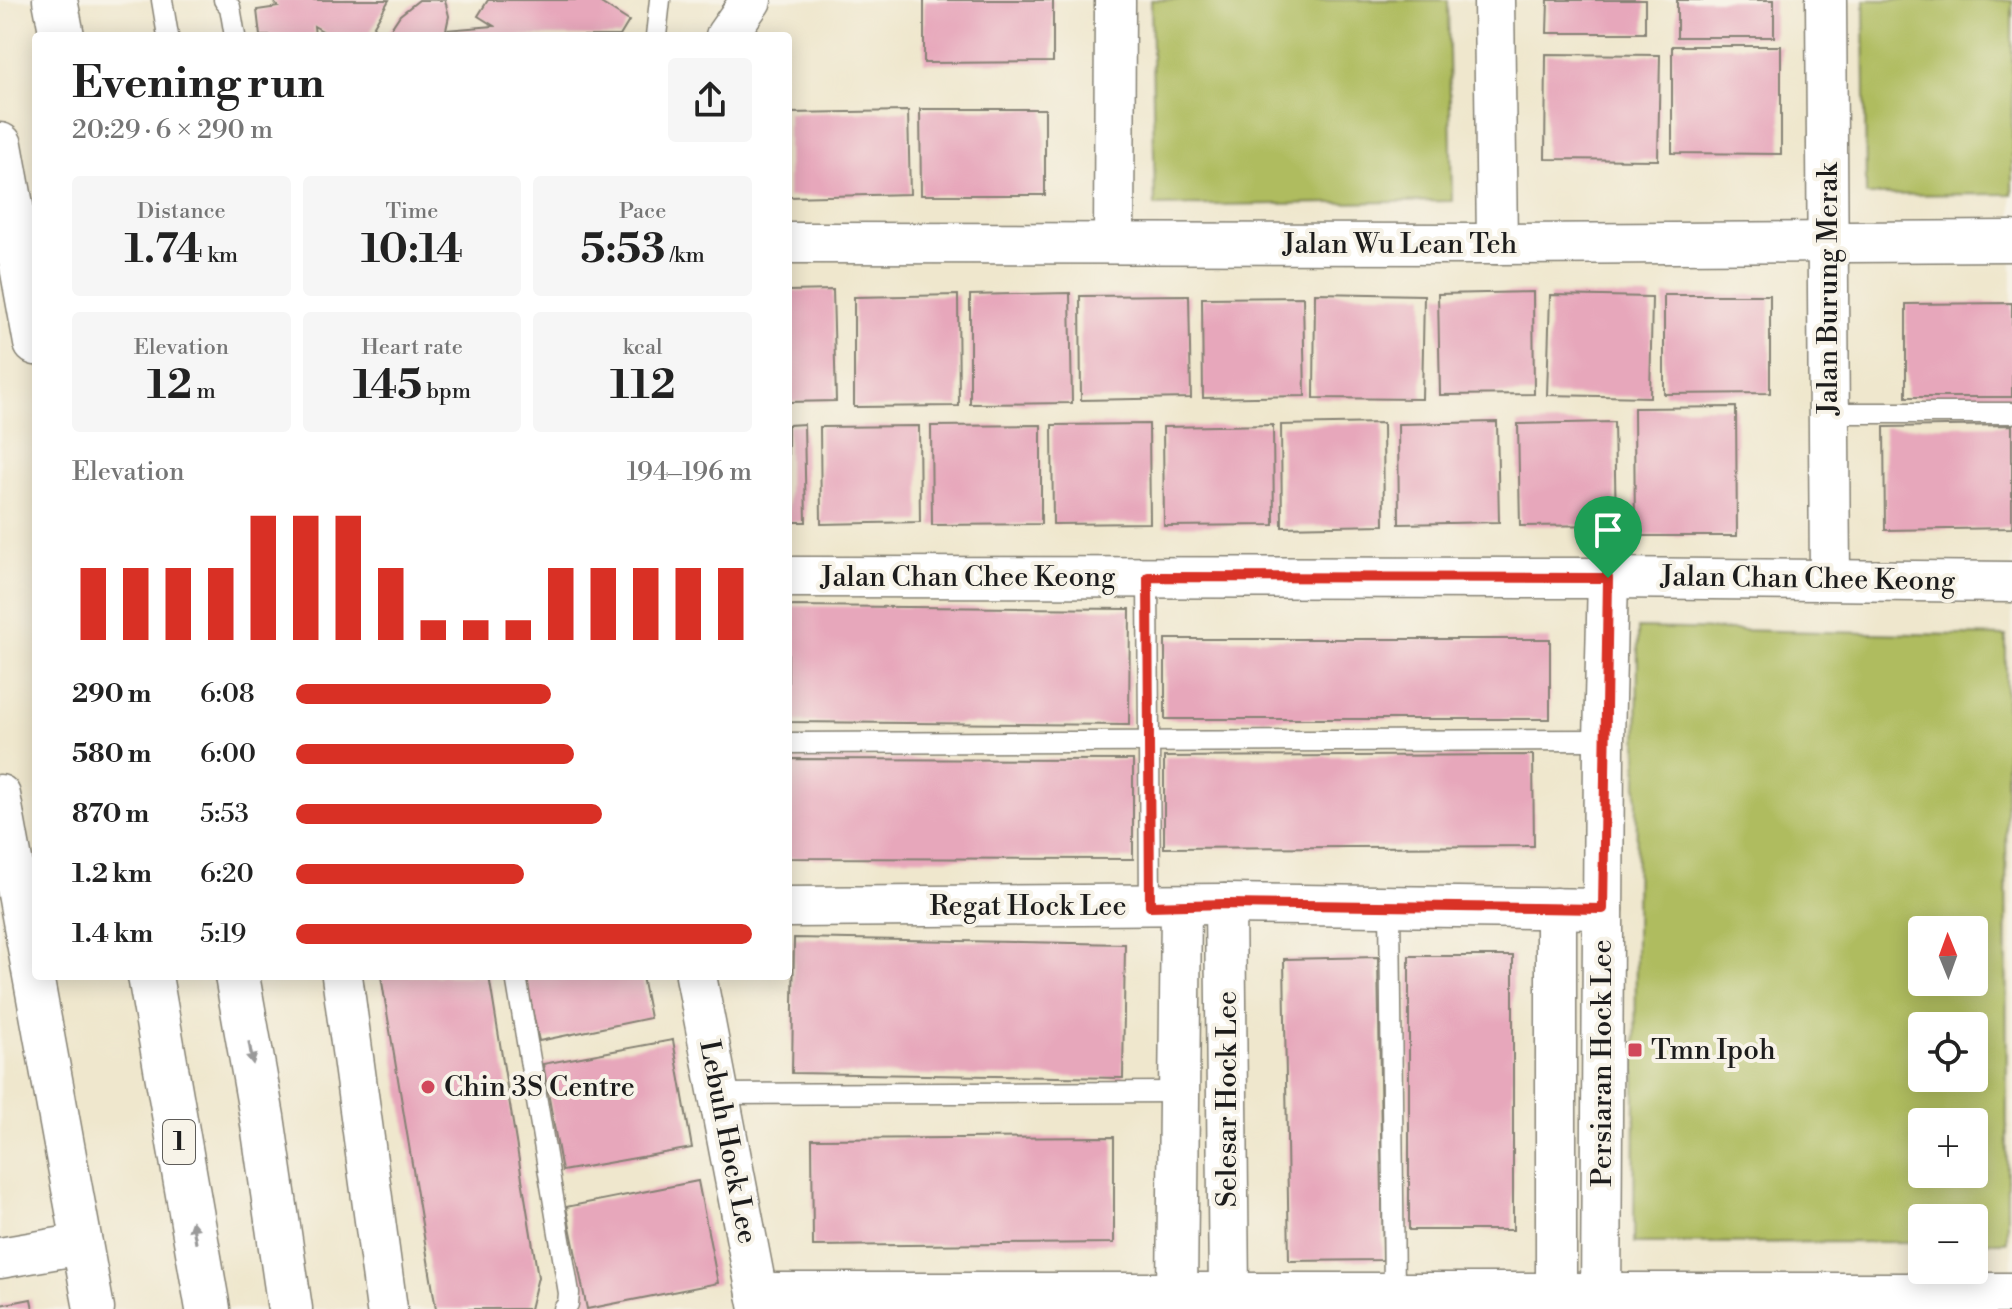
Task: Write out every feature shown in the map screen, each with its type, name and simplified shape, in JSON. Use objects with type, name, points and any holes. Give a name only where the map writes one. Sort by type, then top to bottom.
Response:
[{"type":"main road","points":[[55,0],[61,32]]},
{"type":"main road","points":[[0,145],[32,321]]},
{"type":"main road","name":"1","points":[[151,980],[208,1309]]},
{"type":"main road","points":[[238,980],[262,1117],[290,1309]]},
{"type":"street","points":[[729,32],[751,0]]},
{"type":"street","points":[[1114,242],[1115,0]]},
{"type":"street","points":[[1494,0],[1497,244]]},
{"type":"street","name":"Jalan Burung Merak","points":[[1826,0],[1830,579]]},
{"type":"street","name":"Jalan Wu Lean Teh","points":[[792,243],[2012,241]]},
{"type":"street","name":"Jalan Chan Chee Keong","points":[[792,577],[2012,582]]},
{"type":"street","name":"Persiaran Hock Lee","points":[[1601,1301],[1604,740],[1608,578]]},
{"type":"street","points":[[0,795],[10,906],[94,1309]]},
{"type":"street","name":"Regat Hock Lee","points":[[792,907],[1225,904],[1603,909]]},
{"type":"street","name":"Selesar Hock Lee","points":[[1221,1298],[1225,904]]},
{"type":"street","name":"Selesar Hock Lee","points":[[1165,906],[1179,1092],[1177,1293]]},
{"type":"street","points":[[1556,908],[1556,1293]]},
{"type":"street","points":[[343,980],[387,1309]]},
{"type":"street","name":"Lebuh Hock Lee","points":[[697,980],[759,1301]]},
{"type":"street","points":[[0,1258],[82,1244]]},
{"type":"street","points":[[759,1301],[1177,1293],[1221,1298],[1394,1293],[1556,1293],[1601,1301],[1989,1299]]},
{"type":"lane","points":[[162,0],[167,32]]},
{"type":"lane","points":[[224,0],[230,7],[234,32]]},
{"type":"lane","points":[[657,32],[660,0]]},
{"type":"lane","points":[[1829,413],[2012,413]]},
{"type":"lane","points":[[1148,577],[1150,742],[1165,906]]},
{"type":"lane","points":[[792,743],[1604,740]]},
{"type":"lane","points":[[1390,906],[1394,1293]]},
{"type":"lane","points":[[517,980],[569,1293],[564,1309]]},
{"type":"lane","points":[[718,1094],[1179,1092]]},
{"type":"green space","points":[[1151,0],[1448,0],[1452,201],[1155,206]]},
{"type":"green space","points":[[1864,0],[2012,0],[2012,194],[1866,195]]},
{"type":"green space","points":[[1638,628],[2006,636],[2007,1242],[1988,1242],[1988,1204],[1908,1204],[1908,1242],[1634,1243]]},
{"type":"building","points":[[272,0],[389,0],[370,32],[324,32],[314,26],[315,32],[260,32],[257,10],[278,7]]},
{"type":"building","points":[[419,0],[445,0],[449,16],[446,30],[494,26],[478,16],[488,0],[596,0],[629,21],[622,32],[389,32],[400,15]]},
{"type":"building","points":[[924,0],[1053,0],[1053,62],[924,63]]},
{"type":"building","points":[[1548,0],[1645,0],[1645,33],[1547,33]]},
{"type":"building","points":[[1677,0],[1774,0],[1774,37],[1677,37]]},
{"type":"building","points":[[1672,46],[1781,46],[1781,154],[1672,153]]},
{"type":"building","points":[[1546,54],[1660,55],[1658,160],[1545,159]]},
{"type":"building","points":[[920,109],[1045,109],[1045,195],[921,195]]},
{"type":"building","points":[[908,111],[910,194],[792,197],[792,113]]},
{"type":"building","points":[[833,290],[836,401],[792,402],[792,291]]},
{"type":"building","points":[[1533,292],[1534,394],[1440,395],[1438,294]]},
{"type":"building","points":[[1070,293],[1072,403],[970,404],[970,295]]},
{"type":"building","points":[[1315,293],[1424,295],[1422,399],[1314,398]]},
{"type":"building","points":[[958,295],[959,406],[854,407],[854,297]]},
{"type":"building","points":[[1189,295],[1191,398],[1081,400],[1080,296]]},
{"type":"building","points":[[1550,295],[1652,297],[1650,397],[1547,395]]},
{"type":"building","points":[[1664,295],[1770,295],[1770,393],[1664,394]]},
{"type":"building","points":[[1303,297],[1305,396],[1203,398],[1202,298]]},
{"type":"building","points":[[2012,303],[2012,397],[1906,397],[1906,304]]},
{"type":"building","points":[[1736,407],[1737,536],[1635,536],[1634,408]]},
{"type":"building","points":[[1497,422],[1499,522],[1399,524],[1398,424]]},
{"type":"building","points":[[1614,422],[1616,525],[1520,526],[1518,424]]},
{"type":"building","points":[[1383,423],[1384,525],[1282,527],[1281,425]]},
{"type":"building","points":[[804,424],[806,522],[792,522],[792,425]]},
{"type":"building","points":[[1149,424],[1150,523],[1053,524],[1052,425]]},
{"type":"building","points":[[1041,425],[1041,524],[932,525],[931,426]]},
{"type":"building","points":[[1273,425],[1274,525],[1164,526],[1163,427]]},
{"type":"building","points":[[2012,425],[2012,528],[1885,530],[1884,427]]},
{"type":"building","points":[[919,426],[920,522],[821,524],[820,427]]},
{"type":"building","points":[[792,606],[1130,609],[1129,725],[792,722]]},
{"type":"building","points":[[1165,639],[1550,639],[1550,719],[1165,719]]},
{"type":"building","points":[[1533,755],[1534,846],[1164,848],[1164,757]]},
{"type":"building","points":[[792,759],[1133,760],[1133,859],[792,858]]},
{"type":"building","points":[[794,938],[1125,944],[1123,1078],[792,1073]]},
{"type":"building","points":[[1409,956],[1513,956],[1513,1230],[1409,1230]]},
{"type":"building","points":[[1378,957],[1383,1260],[1289,1261],[1284,959]]},
{"type":"building","points":[[382,980],[490,980],[538,1277],[530,1309],[436,1309]]},
{"type":"building","points":[[526,980],[643,980],[650,1018],[539,1041]]},
{"type":"building","points":[[673,1040],[692,1148],[562,1171],[543,1064]]},
{"type":"building","points":[[1114,1137],[1114,1243],[813,1246],[812,1139]]},
{"type":"building","points":[[698,1181],[718,1283],[587,1309],[566,1207]]},
{"type":"building","points":[[31,1299],[33,1309],[0,1309],[0,1305]]},
{"type":"place","name":"Tmn Ipoh","points":[[1635,1050]]},
{"type":"place","name":"Chin 3S Centre","points":[[428,1087]]},
{"type":"route","points":[[1148,577],[1608,578],[1603,909],[1225,904],[1150,906],[1148,577]]}]
